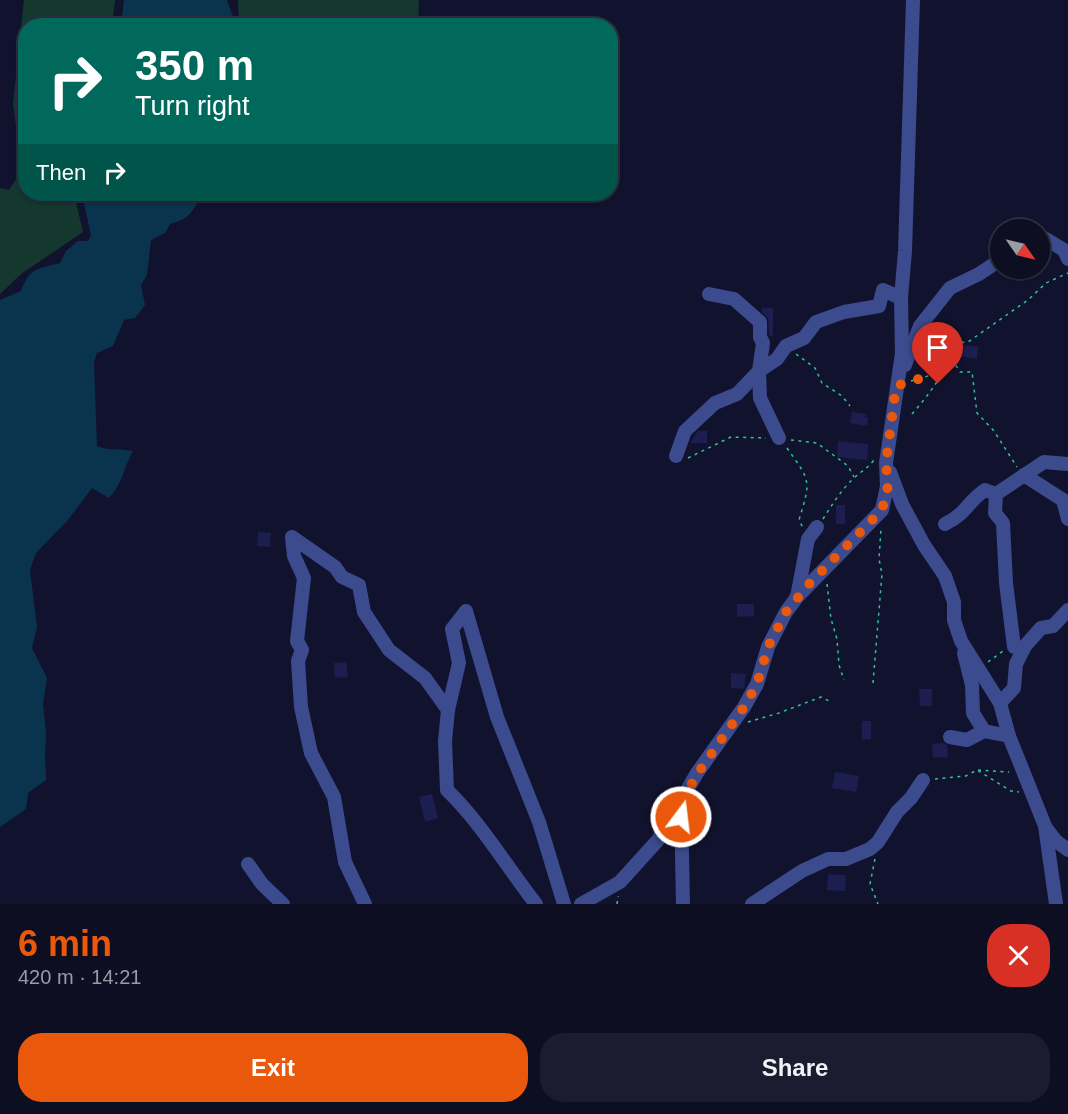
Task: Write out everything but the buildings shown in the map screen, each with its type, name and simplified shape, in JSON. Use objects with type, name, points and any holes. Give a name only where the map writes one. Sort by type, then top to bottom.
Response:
[{"type":"street","points":[[581,904],[620,882],[658,840],[698,773],[730,728],[757,684],[768,647],[786,612],[797,597],[882,510],[888,486],[886,463],[902,352],[901,298],[905,251],[913,0]]},
{"type":"street","points":[[1050,242],[1064,250],[1068,259]]},
{"type":"street","points":[[896,386],[920,326],[950,288],[990,267]]},
{"type":"street","points":[[676,456],[685,431],[715,403],[737,394],[759,370],[777,359],[786,346],[804,338],[816,322],[844,312],[879,306],[883,290],[901,298]]},
{"type":"street","points":[[708,294],[734,300],[760,322],[759,337],[763,343],[759,370],[760,398],[778,438]]},
{"type":"street","points":[[996,494],[1044,462],[1068,464]]},
{"type":"street","points":[[886,463],[902,504],[924,545],[945,576],[954,602],[954,620],[972,685],[973,713],[984,730],[1009,736]]},
{"type":"street","points":[[1024,475],[1063,500],[1068,519]]},
{"type":"street","points":[[945,524],[960,516],[975,497],[985,490],[996,494]]},
{"type":"street","points":[[996,494],[995,513],[1003,523],[1006,583],[1014,646]]},
{"type":"street","points":[[797,597],[812,533]]},
{"type":"street","points":[[365,904],[345,862],[334,798],[311,753],[301,707],[298,661],[302,650],[297,641],[304,578],[294,556],[292,537],[335,567],[342,577],[359,585],[364,612],[389,650],[425,678],[448,710]]},
{"type":"street","points":[[536,904],[503,862],[469,811],[447,790],[445,741],[448,710],[459,663],[452,629],[466,610],[497,717],[539,822],[564,904]]},
{"type":"street","points":[[1000,702],[1014,688],[1016,664],[1025,646],[1041,628],[1053,626],[1068,610]]},
{"type":"street","points":[[961,641],[1000,702],[1009,736],[1045,826],[1056,841],[1068,850]]},
{"type":"street","points":[[950,737],[967,740],[984,730]]},
{"type":"street","points":[[752,904],[802,871],[819,863],[828,859],[846,859],[870,849],[878,842],[897,812],[924,780]]},
{"type":"street","points":[[681,803],[683,904]]},
{"type":"street","points":[[1045,826],[1056,904]]},
{"type":"street","points":[[248,864],[262,885],[283,904]]},
{"type":"path","points":[[912,414],[938,384],[956,343],[968,342],[1028,300],[1046,283],[1068,273]]},
{"type":"path","points":[[786,346],[815,368],[822,383],[842,396],[850,406]]},
{"type":"path","points":[[896,386],[938,373],[951,357]]},
{"type":"path","points":[[951,357],[960,372],[972,372],[977,413],[994,431],[1013,463],[1024,475]]},
{"type":"path","points":[[676,456],[688,458],[731,437],[778,438],[817,443],[848,466],[854,477]]},
{"type":"path","points":[[778,438],[807,476],[807,494],[799,520],[812,533],[854,477],[864,472],[875,459],[886,463]]},
{"type":"path","points":[[873,683],[882,574],[879,559],[882,510]]},
{"type":"path","points":[[824,569],[831,619],[837,639],[839,665],[844,680]]},
{"type":"path","points":[[980,670],[997,654],[1014,646]]},
{"type":"path","points":[[730,728],[779,714],[821,697],[831,702]]},
{"type":"path","points":[[977,770],[1011,791],[1032,795]]},
{"type":"path","points":[[924,780],[966,776],[977,770],[1023,772]]},
{"type":"path","points":[[878,842],[870,884],[878,904]]},
{"type":"green space","points":[[24,0],[115,0],[113,18],[22,18]]},
{"type":"green space","points":[[238,0],[419,0],[418,18],[239,18]]},
{"type":"green space","points":[[18,57],[18,141],[13,104]]},
{"type":"green space","points":[[18,176],[18,201],[76,201],[83,232],[21,274],[0,294],[0,188],[9,190]]},
{"type":"water","points":[[124,0],[227,0],[233,18],[122,18]]},
{"type":"water","points":[[84,201],[197,201],[190,214],[170,224],[165,233],[151,240],[147,275],[141,285],[145,305],[135,318],[124,320],[113,346],[97,353],[94,362],[97,446],[133,451],[120,481],[109,498],[92,488],[68,520],[36,553],[30,570],[37,627],[32,648],[47,678],[43,704],[46,733],[46,780],[28,793],[26,809],[0,827],[0,300],[21,291],[31,273],[60,263],[66,251],[78,241],[88,241],[91,235]]},
{"type":"route","points":[[681,817],[681,803],[698,773],[744,707],[757,684],[768,647],[786,612],[810,583],[882,510],[888,486],[886,463],[896,386],[938,373],[951,357],[938,384]]}]
